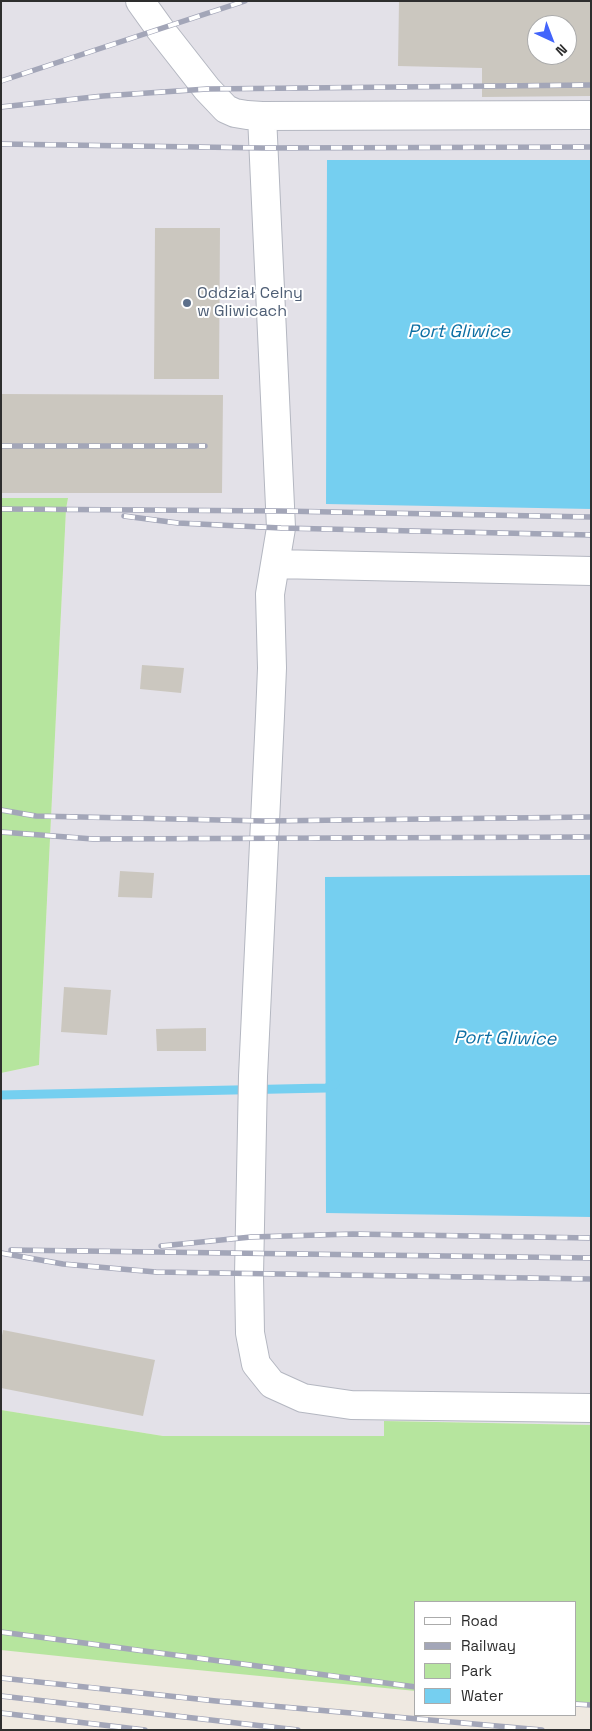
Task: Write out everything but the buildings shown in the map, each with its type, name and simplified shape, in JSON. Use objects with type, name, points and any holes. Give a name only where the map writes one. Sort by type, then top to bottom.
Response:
[{"type":"lane","points":[[140,1],[218,102],[226,109],[235,113],[262,116],[591,115]]},
{"type":"lane","points":[[262,116],[281,528],[270,594],[272,668],[253,1104],[251,1237],[249,1253],[250,1333],[256,1364],[272,1384],[303,1398],[351,1405],[591,1408]]},
{"type":"lane","points":[[275,564],[591,571]]},
{"type":"shaded area","points":[[1,1],[591,1],[591,1425],[385,1421],[384,1436],[163,1436],[1,1410],[1,1073],[39,1065],[68,498],[1,498]]},
{"type":"green space","points":[[1,498],[68,498],[39,1065],[1,1073]]},
{"type":"green space","points":[[1,1410],[163,1436],[384,1436],[384,1421],[591,1425],[591,1705],[577,1703],[577,1601],[414,1601],[414,1691],[1,1650]]},
{"type":"water","name":"Port Gliwice","points":[[327,160],[591,160],[591,509],[326,504]]},
{"type":"water","name":"Port Gliwice","points":[[591,875],[591,1217],[326,1213],[325,877]]},
{"type":"waterway","points":[[1,1095],[326,1088],[335,1084]]},
{"type":"railway","points":[[1,81],[245,1]]},
{"type":"railway","points":[[1,107],[103,96],[207,89],[591,85]]},
{"type":"railway","points":[[1,144],[263,148],[591,147]]},
{"type":"railway","points":[[1,446],[205,446]]},
{"type":"railway","points":[[1,509],[281,511],[591,517]]},
{"type":"railway","points":[[124,516],[178,523],[281,528],[591,535]]},
{"type":"railway","points":[[1,810],[36,816],[265,821],[591,817]]},
{"type":"railway","points":[[1,832],[93,839],[591,837]]},
{"type":"railway","points":[[161,1246],[251,1237],[353,1234],[591,1238]]},
{"type":"railway","points":[[11,1250],[591,1258]]},
{"type":"railway","points":[[1,1253],[63,1264],[156,1272],[591,1279]]},
{"type":"railway","points":[[1,1632],[414,1687]]},
{"type":"railway","points":[[1,1678],[216,1701],[542,1730]]},
{"type":"railway","points":[[1,1696],[298,1730]]},
{"type":"railway","points":[[577,1704],[591,1705]]},
{"type":"railway","points":[[1,1713],[145,1730]]},
{"type":"place","name":"Oddział Celny w Gliwicach","points":[[187,303]]}]
